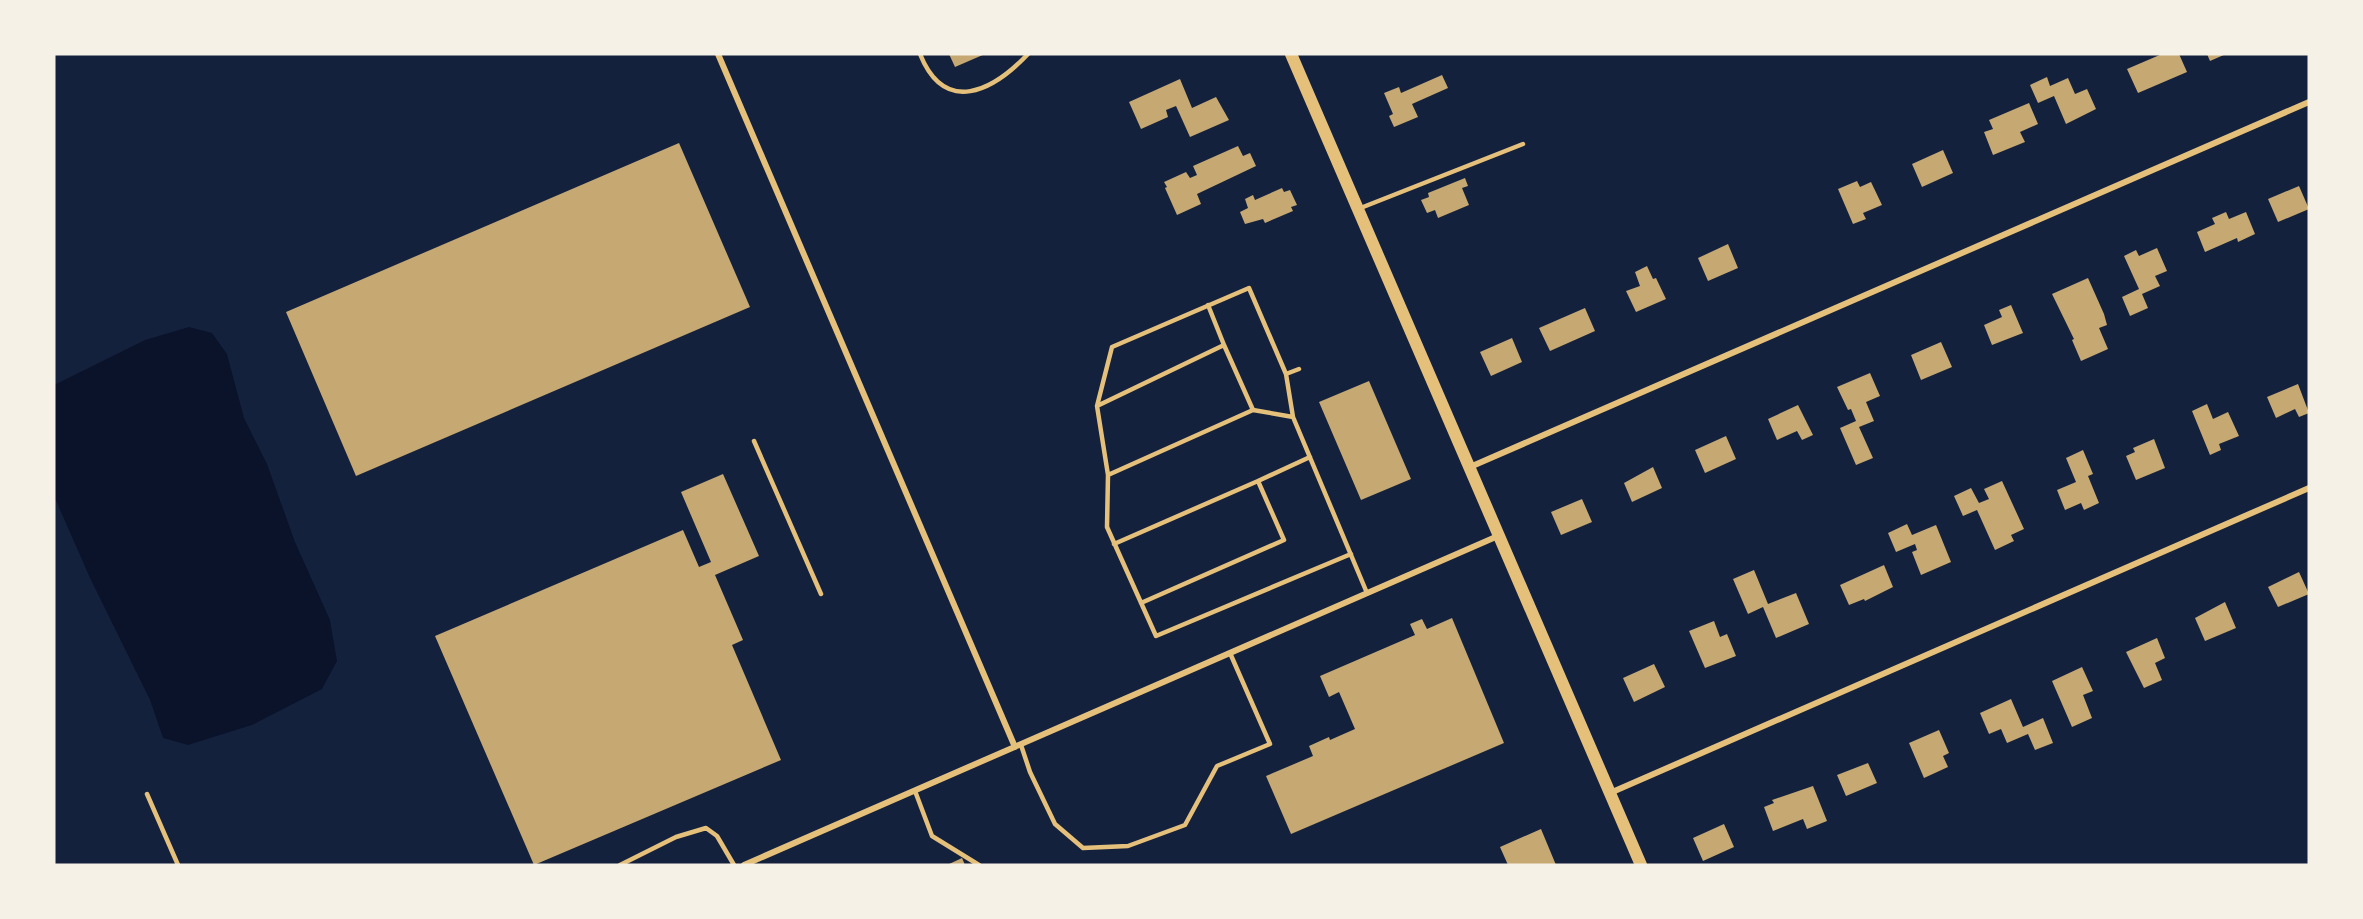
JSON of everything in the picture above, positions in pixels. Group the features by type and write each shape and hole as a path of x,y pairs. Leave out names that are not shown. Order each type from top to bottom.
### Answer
{"main road":[{"path":"1291,54 1641,865"}],"street":[{"path":"718,54 1018,746"},
{"path":"1469,467 2309,102"},
{"path":"1610,793 2309,488"},
{"path":"744,865 1498,536"}],"lane":[{"path":"920,54 934,80 951,91 972,91 1010,73 1028,54"},
{"path":"1358,209 1523,144"},
{"path":"1351,554 1156,636 1107,527 1108,475 1097,406 1112,346 1249,288 1286,374 1293,417 1351,554 1367,593"},
{"path":"1208,305 1253,410"},
{"path":"1097,406 1224,345"},
{"path":"1286,374 1299,369"},
{"path":"1108,475 1253,410 1293,417"},
{"path":"754,441 821,594"},
{"path":"1114,543 1310,458"},
{"path":"1141,603 1284,540 1258,481"},
{"path":"1018,746 1055,824 1083,848 1128,846 1185,825 1217,766 1270,744 1230,653"},
{"path":"915,791 932,836 979,865"},
{"path":"147,794 178,865"},
{"path":"620,865 676,837 706,828 717,836 734,865"}],"water":[{"path":"189,327 212,333 227,354 244,418 267,464 295,542 330,620 337,661 322,689 252,725 188,745 163,738 150,700 90,578 54,496 54,385 145,340"}],"building":[{"path":"949,54 985,54 955,67"},
{"path":"2162,54 2179,54 2187,72 2138,93 2127,69"},
{"path":"2207,54 2226,54 2210,61"},
{"path":"1442,75 1448,88 1412,104 1418,117 1394,127 1389,116 1393,114 1384,93 1399,87 1401,93"},
{"path":"2047,77 2050,86 2068,78 2075,94 2087,89 2096,109 2066,124 2054,96 2038,103 2030,85"},
{"path":"1180,79 1192,108 1216,97 1229,120 1190,137 1176,106 1166,110 1168,117 1141,129 1129,102"},
{"path":"2029,103 2038,124 2020,132 2025,142 1993,155 1984,132 1993,129 1989,120"},
{"path":"679,143 750,307 356,476 286,312"},
{"path":"1238,146 1243,156 1250,153 1256,166 1197,194 1201,204 1177,215 1164,182 1186,172 1190,178 1197,175 1193,166"},
{"path":"1943,150 1953,173 1922,187 1912,164"},
{"path":"1465,178 1468,186 1462,188 1469,205 1438,218 1435,210 1427,213 1421,200 1429,197 1428,193"},
{"path":"1857,181 1860,187 1871,182 1882,205 1863,213 1866,219 1853,224 1838,189"},
{"path":"2299,186 2309,209 2278,222 2268,199"},
{"path":"1282,188 1284,192 1290,190 1297,205 1291,207 1293,211 1265,223 1263,219 1245,224 1240,212 1248,208 1245,199 1253,195 1255,200"},
{"path":"2226,212 2229,219 2246,212 2255,234 2238,242 2237,238 2205,252 2197,232 2215,224 2212,218"},
{"path":"1728,244 1738,268 1708,281 1698,258"},
{"path":"2157,248 2167,271 2155,276 2160,286 2142,294 2148,308 2130,316 2122,297 2139,289 2124,256 2136,250 2139,256"},
{"path":"1647,266 1653,279 1656,278 1666,299 1636,312 1626,291 1640,286 1635,272"},
{"path":"2088,278 2104,314 2107,325 2099,328 2108,349 2081,361 2072,340 2074,339 2052,294"},
{"path":"2011,305 2023,333 1992,345 1984,325 2002,317 1999,310"},
{"path":"1585,308 1595,331 1550,351 1539,328"},
{"path":"1512,338 1522,362 1491,376 1480,352"},
{"path":"1941,342 1952,367 1921,380 1911,355"},
{"path":"1870,373 1880,396 1866,402 1874,421 1859,427 1873,458 1856,465 1840,428 1856,421 1837,387"},
{"path":"1369,381 1411,479 1361,500 1319,402"},
{"path":"2298,384 2309,413 2299,417 2295,409 2276,418 2267,397"},
{"path":"2207,404 2213,419 2228,412 2239,436 2219,444 2221,450 2210,455 2192,411"},
{"path":"1798,405 1813,435 1802,440 1797,431 1777,440 1768,419"},
{"path":"1726,436 1736,459 1705,473 1695,450"},
{"path":"2154,439 2165,468 2136,480 2126,456 2135,452 2133,448"},
{"path":"2083,450 2093,474 2088,476 2099,503 2084,510 2081,503 2065,510 2057,490 2076,482 2066,458"},
{"path":"1653,467 1662,488 1632,502 1624,483"},
{"path":"723,474 759,556 715,575 743,640 732,645 781,760 534,865 435,636 683,530 699,567 711,562 681,492"},
{"path":"2002,481 2024,529 2011,535 2014,541 1995,550 1977,510 1963,516 1954,496 1971,488 1979,503 1989,499 1984,489"},
{"path":"1582,499 1592,522 1561,535 1551,512"},
{"path":"1907,524 1912,535 1936,525 1951,562 1921,575 1912,552 1917,550 1915,544 1896,552 1888,533"},
{"path":"1884,565 1893,587 1865,601 1864,599 1849,605 1840,585"},
{"path":"1754,570 1768,604 1796,593 1809,624 1776,638 1763,607 1748,614 1733,579"},
{"path":"2299,572 2309,594 2278,607 2268,587"},
{"path":"2225,602 2236,628 2205,641 2195,618"},
{"path":"1452,618 1504,743 1291,834 1266,776 1313,756 1309,746 1355,729 1339,692 1329,697 1320,676 1415,635 1410,624 1422,619 1427,629"},
{"path":"1714,621 1720,637 1727,634 1736,656 1705,668 1689,631"},
{"path":"2157,638 2165,658 2155,663 2162,680 2144,688 2126,652"},
{"path":"1654,664 1665,687 1634,702 1623,678"},
{"path":"2082,667 2093,691 2083,695 2092,718 2072,727 2052,681"},
{"path":"2011,699 2023,727 2043,718 2053,743 2035,750 2028,734 2007,743 2001,729 1989,734 1980,713"},
{"path":"1939,730 1949,753 1943,756 1948,767 1924,778 1909,743"},
{"path":"1868,763 1877,783 1846,796 1837,775"},
{"path":"1813,786 1827,821 1807,829 1803,819 1773,831 1764,807 1774,803 1772,800"},
{"path":"1724,824 1734,847 1703,861 1693,838"},
{"path":"1541,829 1556,865 1508,865 1500,847"},
{"path":"962,858 965,865 947,865"}]}
